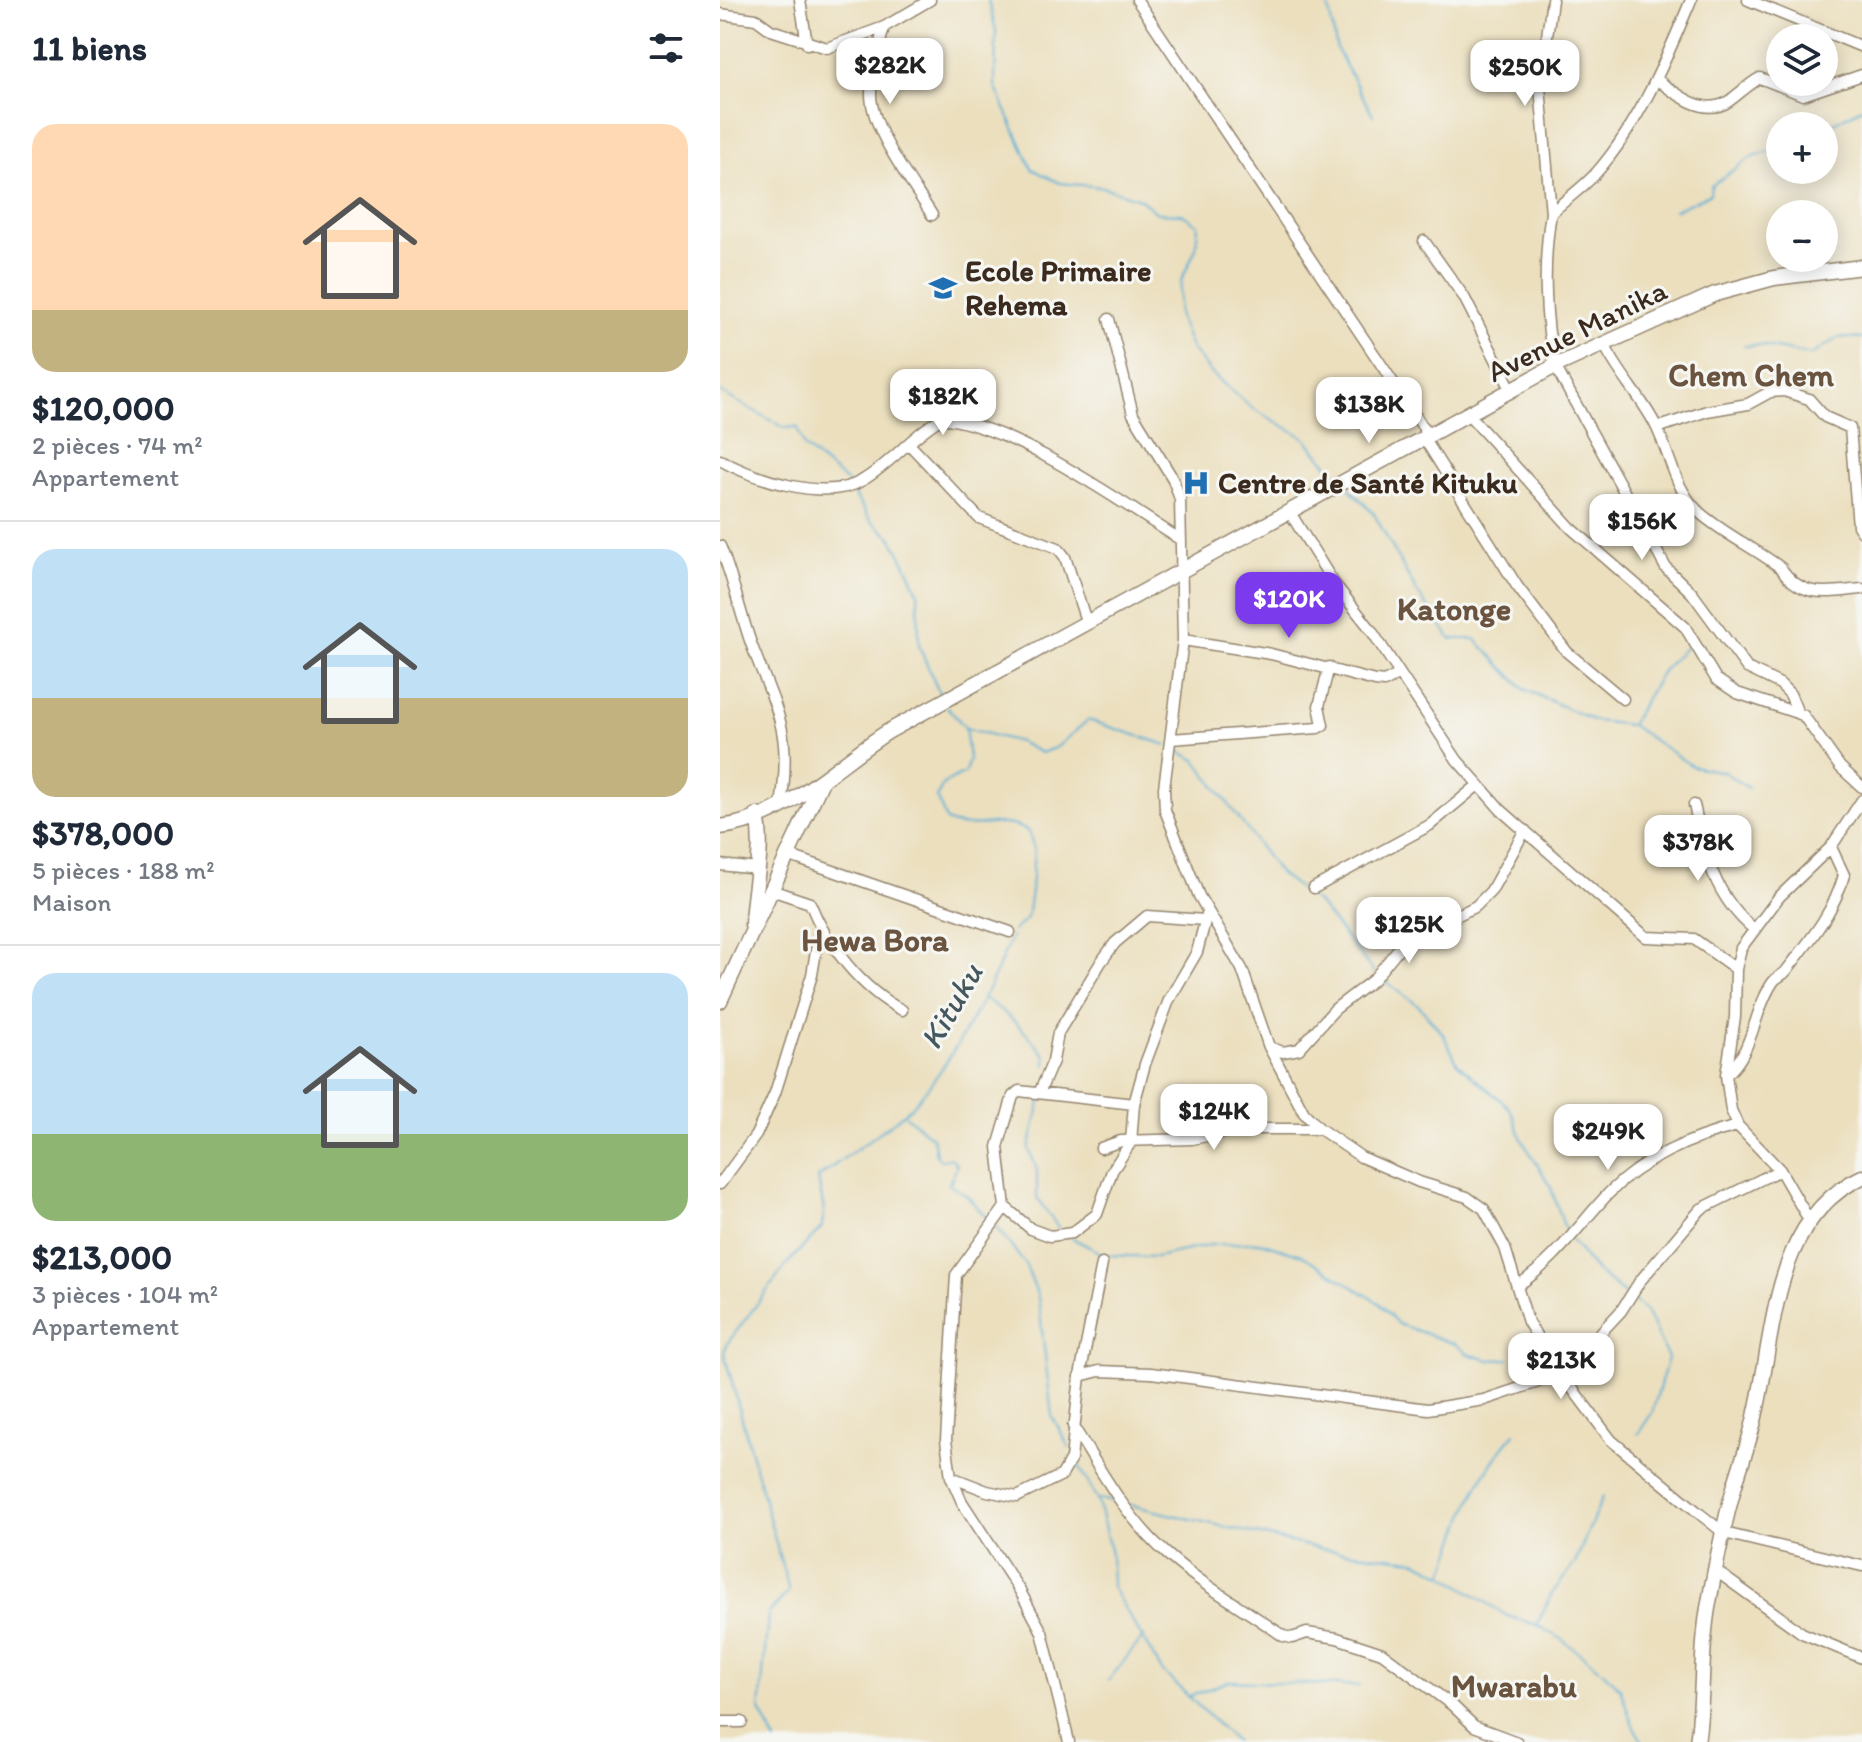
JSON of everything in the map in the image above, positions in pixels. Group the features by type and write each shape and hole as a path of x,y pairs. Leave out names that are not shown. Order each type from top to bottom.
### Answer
{"street":[{"path":"800,0 807,44"},
{"path":"720,14 756,19 771,30 827,48 884,27 930,0"},
{"path":"1137,0 1426,437 1509,573 1567,652 1623,699"},
{"path":"1552,0 1540,87 1548,148 1547,191 1551,213 1546,253 1546,319 1555,366 1666,568 1692,593 1747,668 1780,684 1790,694 1797,711 1812,725 1840,767 1862,787"},
{"path":"1551,213 1599,170 1656,79 1691,0"},
{"path":"1748,0 1862,47"},
{"path":"884,27 871,93 873,111 932,215"},
{"path":"1656,79 1684,99 1720,107 1760,78 1803,95 1862,75"},
{"path":"1424,241 1464,297 1512,391"},
{"name":"Avenue Manika","path":"757,815 781,806 822,781 862,749 1086,621 1555,366 1715,294 1774,278 1862,267"},
{"path":"1109,319 1133,414 1173,479 1180,499 1183,640 1164,788 1165,810 1206,917 1242,969 1269,1047 1295,1099 1320,1129 1374,1163 1477,1202 1490,1216 1528,1322 1611,1440 1724,1533 1862,1566"},
{"path":"1604,344 1619,375 1641,401 1657,428 1686,496 1701,513 1781,568 1788,579 1808,593 1862,589"},
{"path":"1657,428 1707,411 1748,404 1770,392 1800,394 1825,417 1850,428 1858,526 1862,532"},
{"path":"1468,414 1571,528 1685,627 1716,679 1746,697 1797,711"},
{"path":"720,460 744,473 774,482 836,490 865,479 942,418 985,429 1065,469 1181,540"},
{"path":"909,444 979,518 1058,548 1065,557 1086,621"},
{"path":"1289,511 1333,582 1478,785 1625,922 1646,937 1694,939 1736,969"},
{"path":"720,546 752,644 781,713 788,762 781,806"},
{"path":"1183,640 1329,667 1384,682 1400,674"},
{"path":"1171,739 1318,728 1323,725 1319,706 1329,667"},
{"path":"721,995 822,781"},
{"path":"1314,888 1430,825 1478,785"},
{"path":"1809,1220 1780,1170 1738,1126 1731,1110 1726,1075 1735,1017 1736,969 1741,948 1779,897 1831,847 1862,800"},
{"path":"1694,805 1708,864 1724,898 1755,930"},
{"path":"720,818 757,815"},
{"path":"720,827 738,825 757,815"},
{"path":"751,935 762,835 757,815"},
{"path":"1269,1047 1283,1052 1299,1049 1335,1009 1373,980 1403,943 1476,906 1491,891 1525,830"},
{"path":"1726,1075 1745,1052 1772,985 1784,975 1816,933 1840,892 1844,875 1831,847"},
{"path":"787,855 1010,932"},
{"path":"720,865 758,869"},
{"path":"771,890 810,903 820,927 871,988 902,1010"},
{"path":"1040,1091 1053,1061 1058,1033 1115,943 1147,916 1206,917"},
{"path":"1005,1207 1031,1229 1050,1236 1072,1233 1097,1214 1112,1171 1131,1142 1134,1104 1169,1000 1193,962 1206,917"},
{"path":"720,1184 756,1135 775,1093 812,975 820,927"},
{"path":"1069,1742 1034,1614 974,1525 951,1477 946,1407 951,1382 956,1275 1005,1207 998,1147 1007,1110 1019,1091 1134,1104"},
{"path":"1517,1286 1556,1255 1622,1182 1692,1139 1738,1126"},
{"path":"1101,1148 1131,1142 1192,1139 1241,1129 1320,1129"},
{"path":"1080,1376 1099,1371 1139,1371 1428,1409 1484,1400 1562,1374 1621,1311 1640,1281 1701,1209 1780,1170"},
{"path":"1697,1742 1704,1638 1724,1533 1756,1413 1773,1316 1795,1245 1809,1220 1834,1195 1862,1177"},
{"path":"951,1477 987,1491 1017,1497 1042,1488 1062,1475 1071,1459 1080,1376 1102,1264"},
{"path":"1073,1426 1093,1464 1140,1525 1165,1553 1210,1589 1232,1599 1283,1636 1292,1638 1307,1633 1337,1638 1382,1653 1452,1705 1474,1726 1517,1742"},
{"path":"1716,1571 1747,1596 1767,1604 1795,1629 1862,1658"},
{"path":"720,1722 742,1722"}],"waterway":[{"path":"988,0 996,30 995,86 1032,169 1060,183 1102,187 1140,199 1157,213 1182,214 1198,225 1196,248 1181,281 1178,314 1191,348 1212,374 1252,408 1305,438 1338,477"},
{"path":"1327,0 1337,50 1373,115"},
{"path":"1838,121 1862,108"},
{"path":"1675,210 1710,194 1711,186 1753,156 1766,153"},
{"path":"1744,346 1761,345 1811,355 1838,338 1862,338"},
{"name":"Kituku","path":"720,392 785,428 797,427 804,447 847,482"},
{"path":"1348,487 1374,514 1417,592 1451,639 1475,639 1524,689 1595,721 1631,725 1692,766 1724,772 1748,788"},
{"name":"Kituku","path":"852,491 871,521 891,537 918,592 919,646 940,695"},
{"path":"1631,724 1662,671 1685,648"},
{"name":"Kituku","path":"947,707 965,727 969,759 965,773 943,784 937,797 946,821 965,826 1016,826 1028,831 1034,849 1027,918 1013,931"},
{"path":"965,728 1019,742 1041,753 1057,747 1088,720 1167,745"},
{"path":"1173,748 1196,760 1279,873 1318,903 1374,972"},
{"name":"Kituku","path":"776,1742 760,1710 768,1614 789,1591 724,1353 726,1345 788,1263 822,1227 824,1211 818,1178 918,1100 965,1032 1011,937"},
{"path":"1382,979 1419,1006 1443,1034 1458,1064 1510,1108 1522,1140 1550,1185 1567,1235"},
{"path":"982,997 1024,1031 1046,1056 1046,1065"},
{"path":"1041,1099 1029,1149 1037,1170 1037,1198 1060,1230"},
{"path":"906,1116 933,1138 936,1155 941,1160 951,1158 957,1165 949,1184 966,1195 989,1220"},
{"path":"996,1227 1025,1264 1038,1296 1052,1416 1069,1447"},
{"path":"1072,1238 1105,1255 1156,1257 1211,1245 1260,1242 1302,1255 1379,1303 1398,1324 1455,1344 1468,1354 1489,1360 1509,1359"},
{"path":"1571,1240 1596,1271 1626,1295"},
{"path":"1634,1301 1646,1311 1668,1358 1652,1413 1638,1434"},
{"path":"1444,1573 1479,1483 1515,1433"},
{"path":"1076,1460 1097,1499 1111,1553 1112,1587 1162,1671 1236,1742"},
{"path":"1537,1625 1551,1595 1575,1563 1603,1496"},
{"path":"1098,1499 1115,1502"},
{"path":"1130,1505 1321,1549 1414,1560 1443,1574 1507,1616 1537,1625 1560,1638 1599,1668 1620,1688 1633,1726 1643,1742"},
{"path":"1108,1681 1144,1636"},
{"path":"1188,1697 1229,1681 1359,1686"}],"place":[{"name":"Ecole Primaire Rehema","path":"943,288"},
{"name":"Centre de Santé Kituku","path":"1196,483"}],"district":[{"name":"Chem Chem","path":"1751,375"},
{"name":"Katonge","path":"1454,609"},
{"name":"Hewa Bora","path":"875,940"},
{"name":"Mwarabu","path":"1514,1686"}]}
